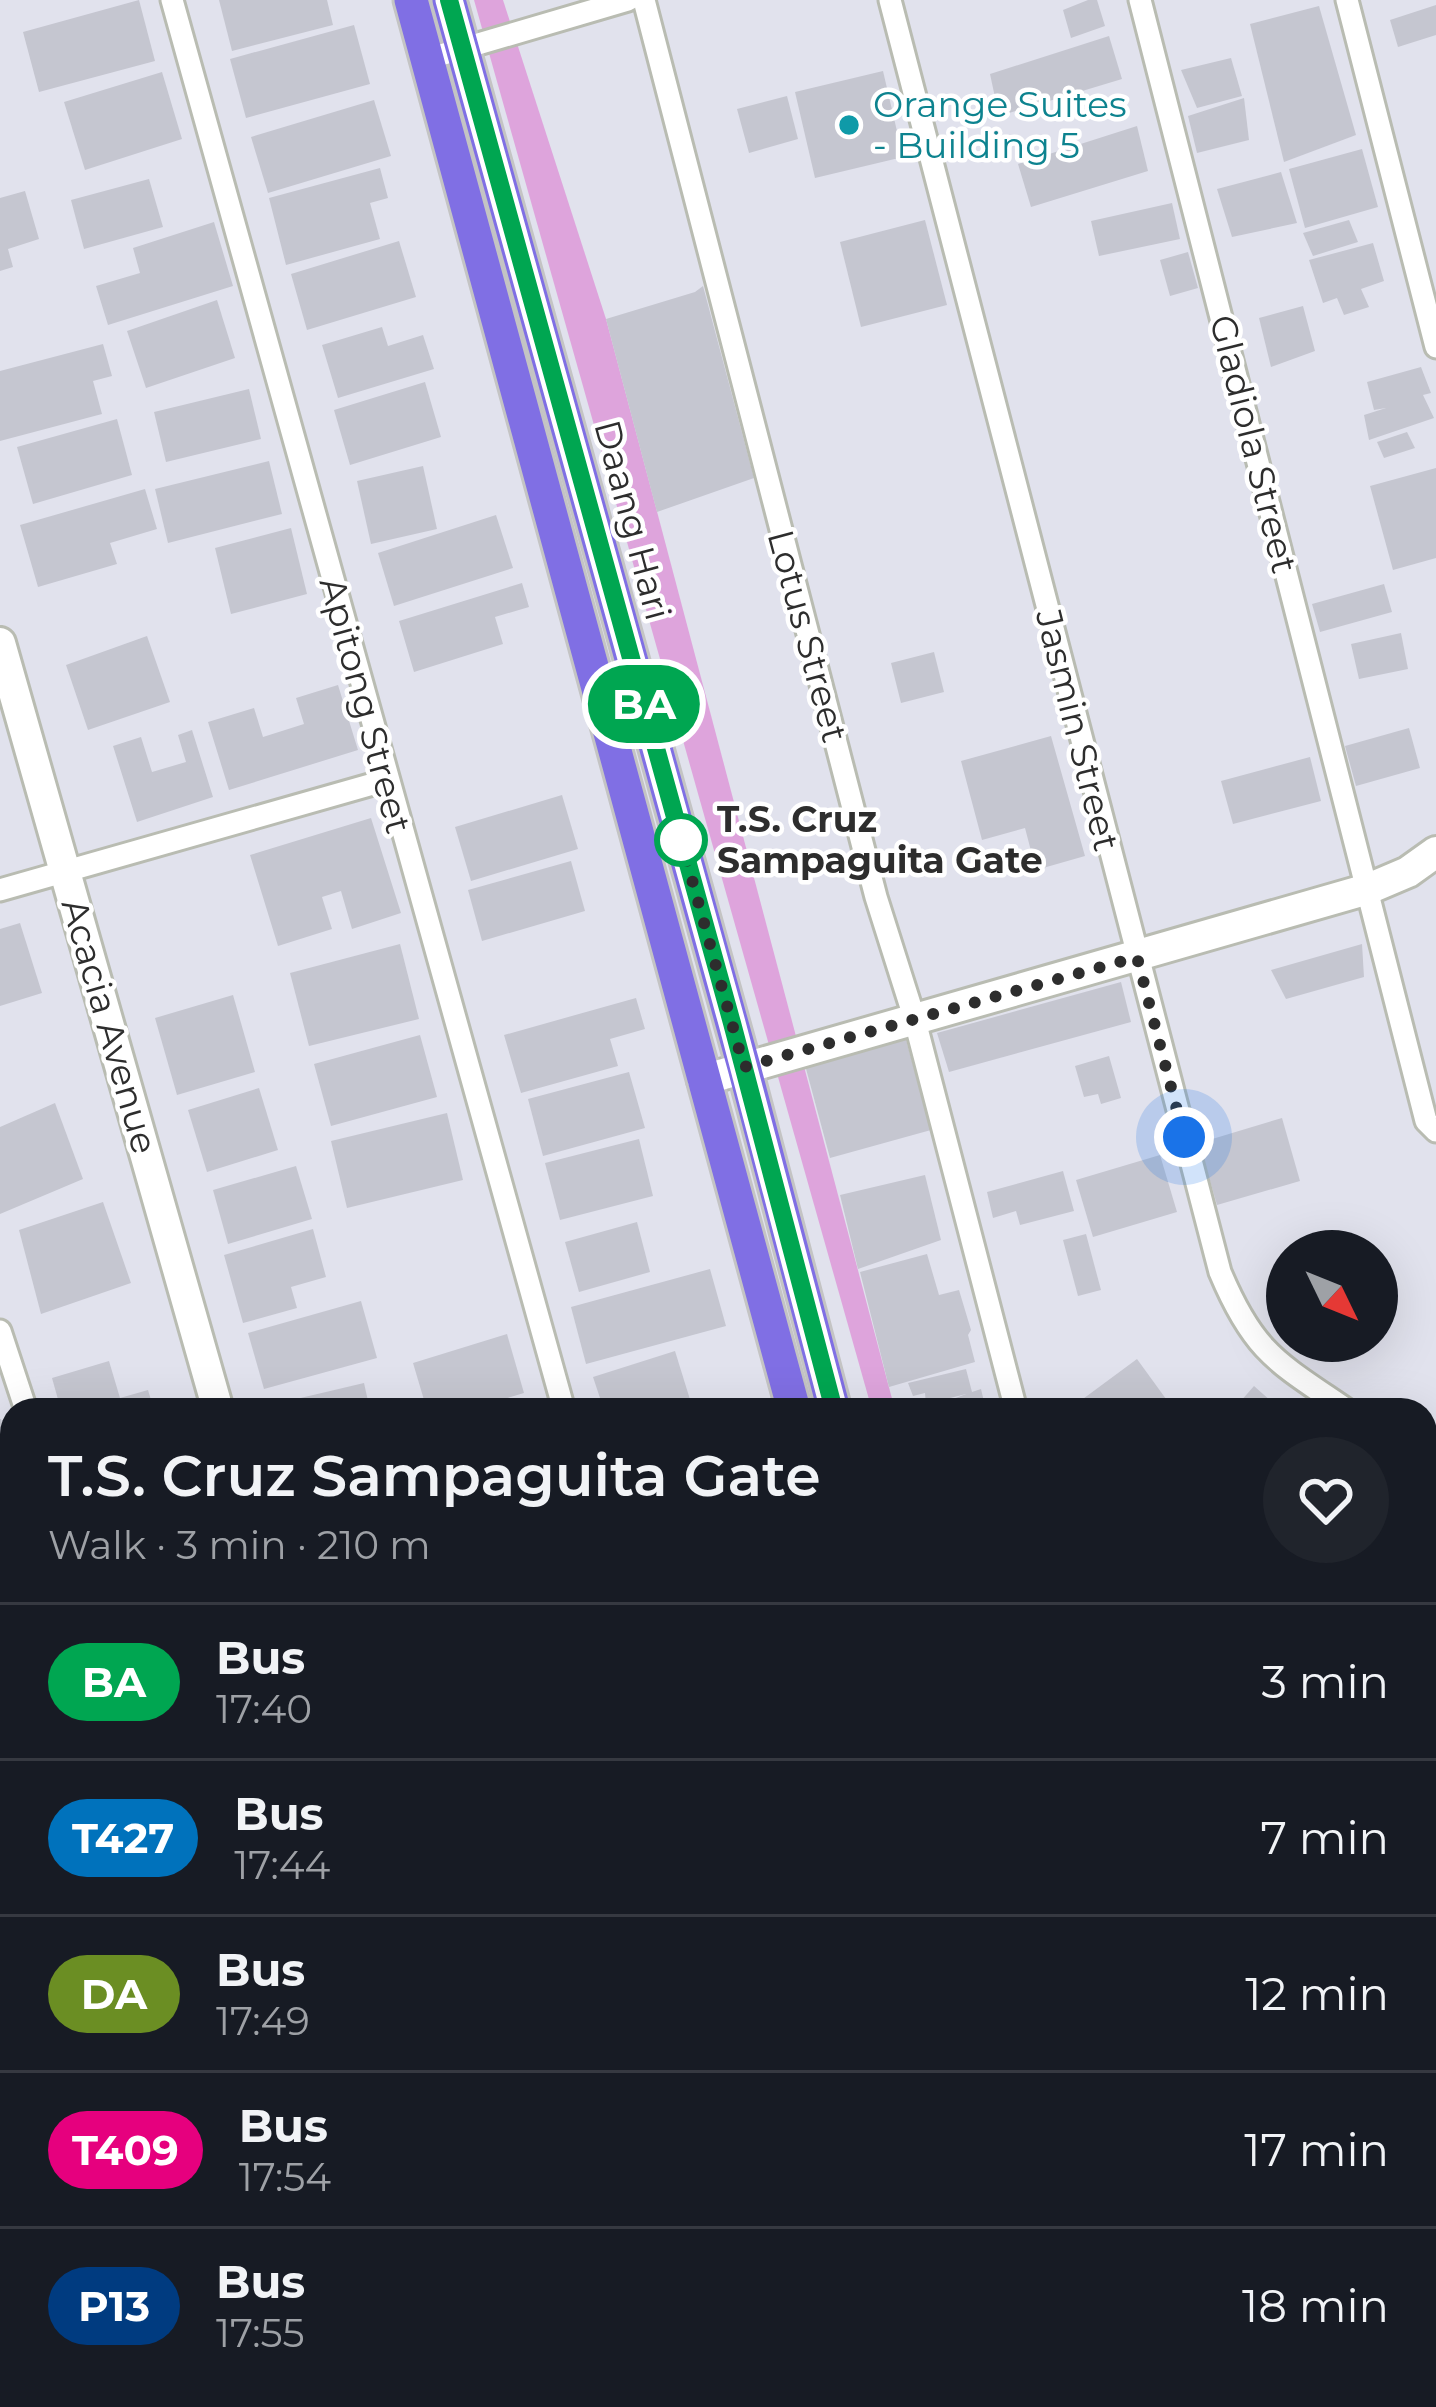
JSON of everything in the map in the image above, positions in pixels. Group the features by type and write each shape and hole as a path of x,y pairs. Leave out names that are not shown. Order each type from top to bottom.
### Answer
{"main road":[{"path":"411,0 791,1398"},
{"name":"Daang Hari","path":"448,0 744,1067 831,1398"}],"street":[{"name":"Apitong Street","path":"172,0 561,1398"},
{"path":"427,59 628,0"},
{"name":"Lotus Street","path":"644,0 876,897 914,1017 1013,1398"},
{"name":"Jasmin Street","path":"890,0 1220,1272 1249,1334 1268,1356 1329,1398"},
{"name":"Gladiola Street","path":"1140,0 1426,1121 1436,1131"},
{"path":"1347,0 1436,347"},
{"name":"Acacia Avenue","path":"0,643 215,1398"},
{"path":"0,890 387,779"},
{"path":"704,1080 1368,889 1408,872 1436,852"},
{"path":"0,1331 22,1398"}],"shaded area":[{"path":"474,0 503,0 606,319 892,1398 869,1398"}],"building":[{"path":"139,0 155,61 39,92 23,32"},
{"path":"219,0 327,0 333,25 232,51"},
{"path":"1097,0 1105,26 1071,38 1063,10"},
{"path":"1436,5 1436,35 1398,47 1390,20"},
{"path":"1319,6 1356,135 1284,162 1250,24"},
{"path":"354,25 370,84 246,118 230,59"},
{"path":"1109,36 1122,79 999,116 990,74"},
{"path":"1231,58 1242,96 1197,108 1181,70"},
{"name":"Orange Suites - Building 5","path":"883,71 903,157 815,178 795,92"},
{"path":"162,72 182,139 85,170 64,102"},
{"path":"787,96 798,139 749,153 737,109"},
{"path":"1244,98 1249,140 1197,153 1188,116"},
{"path":"374,100 391,156 268,193 251,137"},
{"path":"1137,126 1148,171 1031,207 1018,164"},
{"path":"1362,149 1378,207 1305,228 1289,169"},
{"path":"380,168 388,198 370,203 380,239 286,265 269,198"},
{"path":"1281,172 1297,223 1232,237 1217,189"},
{"path":"149,179 163,227 84,249 71,200"},
{"path":"25,191 39,239 8,249 13,267 0,271 0,198"},
{"path":"1172,203 1180,239 1099,256 1091,221"},
{"path":"925,220 947,305 861,327 840,242"},
{"path":"1349,220 1358,242 1313,256 1303,233"},
{"path":"214,222 233,286 108,325 96,286 140,273 133,248"},
{"path":"399,241 416,297 307,330 291,274"},
{"path":"1373,243 1384,281 1361,289 1369,307 1344,315 1337,298 1323,303 1309,260"},
{"path":"1188,252 1198,288 1170,296 1160,260"},
{"path":"703,286 754,478 657,512 606,319"},
{"path":"217,300 235,358 146,388 127,331"},
{"path":"1303,306 1315,351 1271,367 1259,318"},
{"path":"382,327 388,346 423,335 434,369 338,398 322,345"},
{"path":"103,344 112,376 93,381 102,414 0,441 0,371"},
{"path":"1421,367 1431,393 1423,395 1434,418 1369,440 1364,415 1386,408 1374,410 1367,382"},
{"path":"425,382 441,437 350,465 334,410"},
{"path":"249,389 261,439 166,462 154,412"},
{"path":"117,419 132,475 33,504 17,447"},
{"path":"1407,432 1415,448 1384,458 1377,442"},
{"path":"269,461 282,514 168,543 155,489"},
{"path":"423,466 437,529 371,544 357,481"},
{"path":"1436,468 1436,558 1393,570 1370,486"},
{"path":"145,489 157,529 110,543 117,564 38,587 20,525"},
{"path":"496,515 513,568 394,606 378,553"},
{"path":"291,528 307,594 231,614 215,548"},
{"path":"522,583 529,607 495,617 503,644 414,672 399,621"},
{"path":"1384,584 1392,612 1320,632 1312,604"},
{"path":"1401,633 1408,669 1359,679 1351,644"},
{"path":"147,636 170,702 88,730 66,665"},
{"path":"934,652 944,692 901,703 891,663"},
{"path":"338,685 358,750 229,790 208,722 254,708 263,737 304,724 296,698"},
{"path":"1409,728 1420,768 1356,786 1345,746"},
{"path":"192,730 213,797 137,822 113,746 141,737 152,772 186,762 178,735"},
{"path":"1051,736 1085,856 1036,870 1025,828 982,840 961,761"},
{"path":"1310,757 1321,801 1233,824 1221,781"},
{"path":"562,795 578,849 471,881 455,827"},
{"path":"371,818 401,913 352,929 341,891 322,897 332,929 278,946 250,855"},
{"path":"571,861 585,911 482,941 468,890"},
{"path":"20,923 42,993 0,1006 0,929"},
{"path":"400,944 419,1019 309,1046 290,973"},
{"path":"1362,944 1364,977 1286,999 1271,970"},
{"path":"1121,982 1131,1022 949,1072 937,1033"},
{"path":"233,995 255,1072 177,1095 155,1018"},
{"path":"636,998 645,1029 610,1039 618,1066 521,1093 504,1035"},
{"path":"420,1035 437,1097 331,1126 314,1064"},
{"path":"905,1036 931,1130 830,1158 805,1065"},
{"path":"1109,1056 1121,1098 1101,1104 1098,1094 1084,1097 1075,1066"},
{"path":"629,1072 645,1128 543,1156 528,1099"},
{"path":"259,1088 278,1150 207,1172 188,1110"},
{"path":"55,1103 83,1179 0,1214 0,1127"},
{"path":"447,1113 463,1180 347,1208 331,1141"},
{"path":"1282,1118 1300,1181 1217,1205 1199,1143"},
{"path":"639,1139 653,1196 560,1220 545,1163"},
{"path":"1160,1155 1177,1212 1093,1237 1076,1180"},
{"path":"296,1166 312,1219 228,1244 213,1190"},
{"path":"1063,1171 1074,1211 1020,1225 1016,1211 993,1218 987,1192"},
{"path":"925,1175 941,1240 858,1269 840,1195"},
{"path":"103,1202 131,1283 41,1314 19,1230"},
{"path":"637,1222 650,1272 579,1292 565,1242"},
{"path":"313,1229 326,1277 291,1287 297,1308 243,1323 224,1255"},
{"path":"1086,1234 1101,1290 1078,1296 1063,1240"},
{"path":"927,1254 939,1295 959,1290 975,1362 889,1387 860,1272"},
{"path":"710,1269 726,1326 586,1364 571,1307"},
{"path":"361,1301 377,1358 264,1389 248,1333"},
{"path":"507,1334 524,1393 508,1398 423,1398 413,1363"},
{"path":"675,1351 690,1398 600,1398 593,1377"},
{"path":"1137,1359 1165,1398 1084,1398"},
{"path":"109,1361 120,1398 58,1398 52,1378"},
{"path":"966,1369 972,1392 981,1389 983,1398 913,1396 908,1383"},
{"path":"364,1383 367,1398 300,1398"},
{"path":"1254,1386 1268,1398 1244,1398"},
{"path":"148,1390 150,1398 120,1398"}],"bus line":[{"name":"BA","path":"449,0 831,1398"}],"place":[{"name":"Orange Suites - Building 5","path":"849,125"},
{"name":"T.S. Cruz Sampaguita Gate","path":"681,840"}],"route":[{"path":"681,840 744,1067 1137,957 1184,1137"}]}
